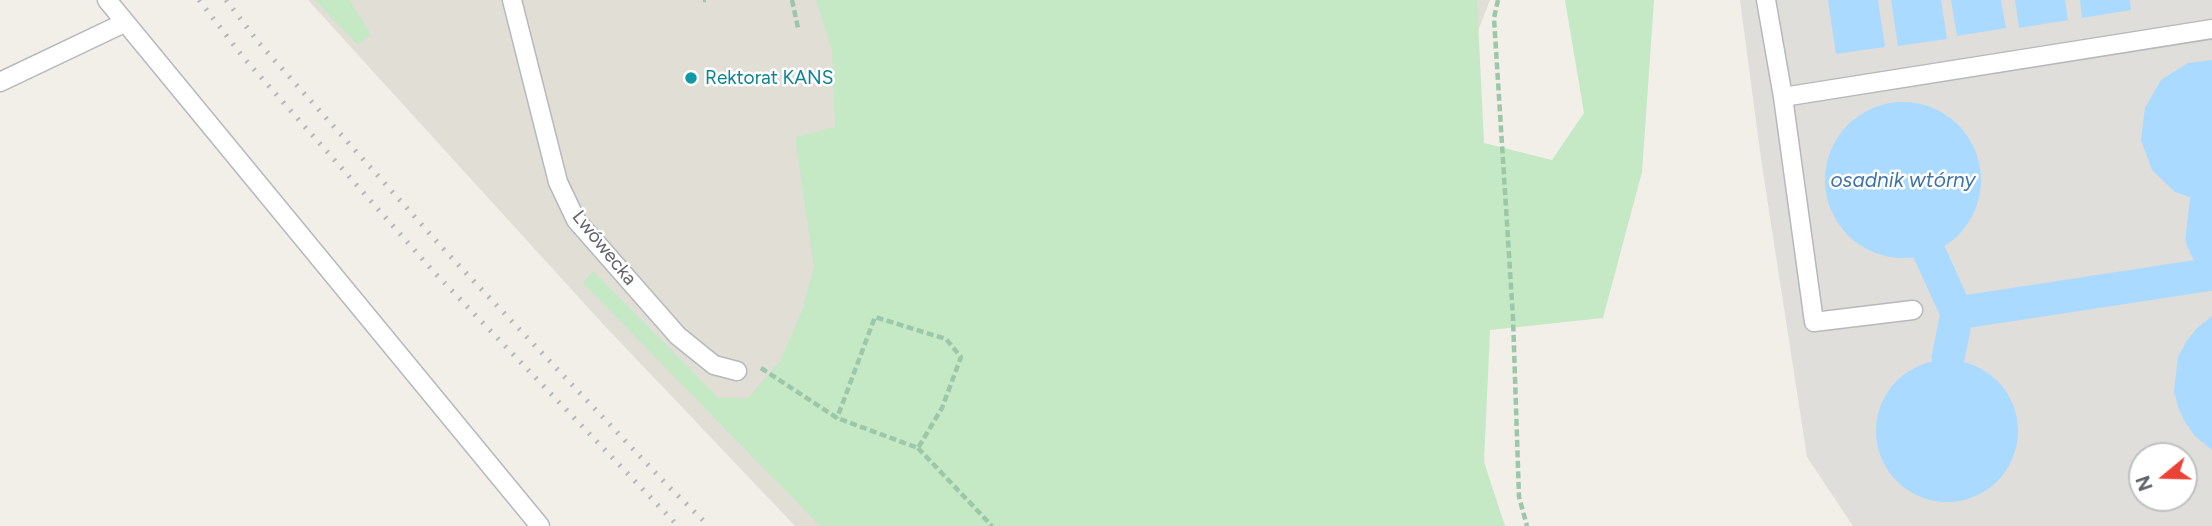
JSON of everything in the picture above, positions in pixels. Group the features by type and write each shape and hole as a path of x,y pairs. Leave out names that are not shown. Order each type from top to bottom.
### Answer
{"lane":[{"path":"107,0 540,526"},
{"name":"Lwówecka","path":"512,0 558,182 576,219 678,336 714,365 744,366"},
{"path":"1766,0 1783,97 1814,322 1913,310"},
{"path":"0,82 124,23"},
{"path":"1783,97 2212,29"}],"path":[{"path":"792,0 798,28"},
{"path":"1498,0 1494,18 1513,318 1519,497 1527,526"},
{"path":"837,418 875,317 946,339 961,357 942,408 918,448"},
{"path":"744,366 837,418 918,448 992,526"}],"shaded area":[{"path":"308,0 1490,0 1343,377 1294,526 795,526 602,323"},
{"path":"1740,0 2212,0 2212,526 1853,526 1807,457 1761,159"}],"green space":[{"path":"315,0 350,0 371,35 358,45"},
{"path":"816,0 1477,0 1484,143 1552,160 1584,113 1565,0 1654,0 1642,172 1603,318 1490,330 1484,462 1505,526 820,526 583,283 593,271 719,398 748,398 780,361 802,311 814,267 795,137 835,127 832,51"}],"water":[{"path":"1828,0 1878,0 1885,47 1836,54"},
{"path":"1891,0 1941,0 1947,39 1898,46"},
{"path":"1951,0 2001,0 2006,28 1957,36"},
{"path":"2015,0 2065,0 2068,20 2019,28"},
{"path":"2080,0 2130,0 2131,10 2082,18"},
{"path":"2212,60 2212,202 2206,203 2175,192 2152,170 2141,140 2145,108 2161,80 2188,63"},
{"name":"osadnik wtórny","path":"1903,102 1933,108 1958,125 1975,150 1981,180 1975,210 1958,235 1933,252 1903,258 1873,252 1848,235 1831,210 1825,180 1831,150 1848,125 1873,108"},
{"path":"2212,316 2212,450 2195,436 2185,422 2174,391 2178,357 2196,329"},
{"path":"1947,360 1974,366 1997,381 2012,404 2018,431 2012,458 1997,481 1974,496 1947,502 1920,496 1897,481 1882,458 1876,431 1882,404 1897,381 1920,366"}],"waterway":[{"path":"2206,203 2202,239 2212,261"},
{"path":"1930,254 1957,313 1948,358"},
{"path":"1957,313 2212,274"}],"railway":[{"path":"199,0 243,57 433,271 678,526"},
{"path":"226,0 259,43 448,254 709,526"}],"place":[{"name":"Rektorat KANS","path":"691,78"}]}
